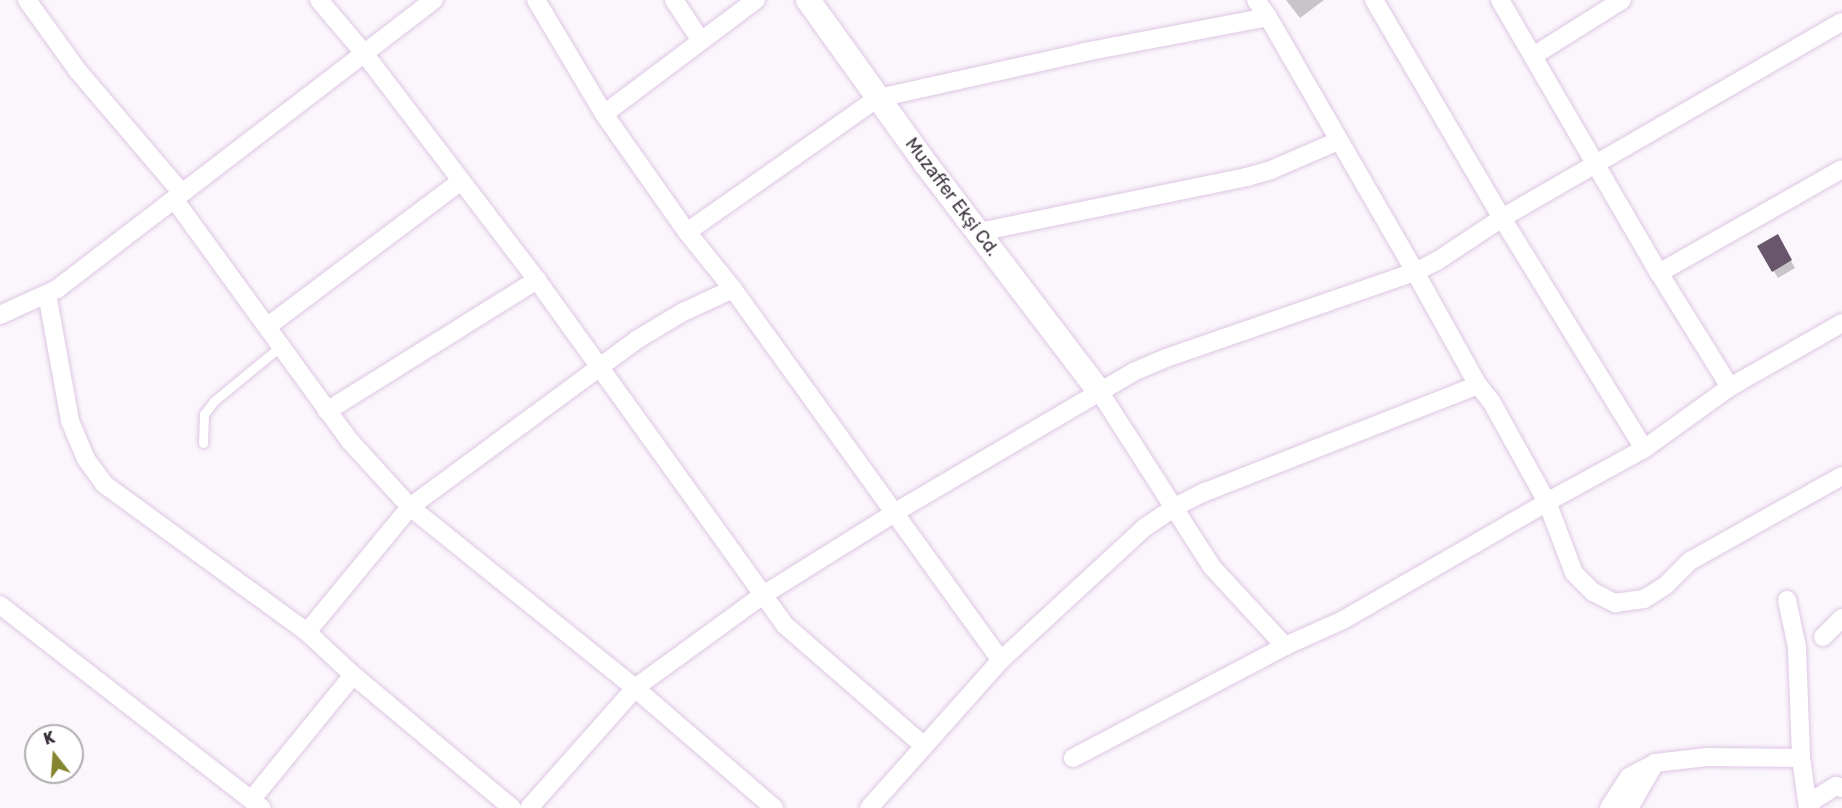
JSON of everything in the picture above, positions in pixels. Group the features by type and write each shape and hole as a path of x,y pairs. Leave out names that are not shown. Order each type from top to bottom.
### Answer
{"street":[{"path":"27,0 78,71 178,196 280,346 376,473 410,507 635,688 774,808"},
{"path":"319,0 364,53 537,280 786,626 923,745"},
{"path":"0,315 57,289 434,0"},
{"path":"536,0 604,114 687,232 732,289 1001,660"},
{"path":"674,0 701,41"},
{"path":"604,114 756,0"},
{"name":"Muzaffer Ekşi Cd.","path":"808,0 878,98 1099,391"},
{"path":"1256,0 1268,17 1478,385 1491,401 1546,502 1574,573 1593,592 1615,603 1644,599 1666,585 1690,561 1842,476"},
{"path":"1374,0 1502,218 1644,449"},
{"path":"1500,0 1659,273 1730,387"},
{"path":"1533,56 1622,0"},
{"path":"687,232 878,98 1085,52 1268,17"},
{"path":"529,808 635,688 763,595 894,513 1099,391 1166,358 1415,272 1437,261 1502,218 1842,22"},
{"path":"979,232 1247,177 1271,170 1338,141"},
{"path":"1659,273 1842,169"},
{"path":"268,326 461,180"},
{"path":"327,411 537,280"},
{"path":"308,632 410,507 659,326 732,289"},
{"path":"47,294 70,421 86,459 105,484 308,632 352,675 512,808"},
{"path":"1073,758 1285,646 1343,620 1546,502 1644,449 1730,387 1842,323"},
{"path":"869,808 1001,660 1144,528 1175,507 1205,492 1478,385"},
{"path":"1099,391 1212,567 1285,646"},
{"path":"1787,600 1797,646 1802,758 1808,808"},
{"path":"0,605 257,803 352,675"},
{"path":"1823,637 1842,618"},
{"path":"1610,808 1629,777 1655,763 1707,757 1802,758"},
{"path":"1629,808 1655,763"},
{"path":"1808,808 1815,799 1836,786 1842,788"}],"lane":[{"path":"203,443 204,414 213,401 280,346"}],"building":[{"path":"1778,234 1792,260 1772,272 1757,246"}]}
